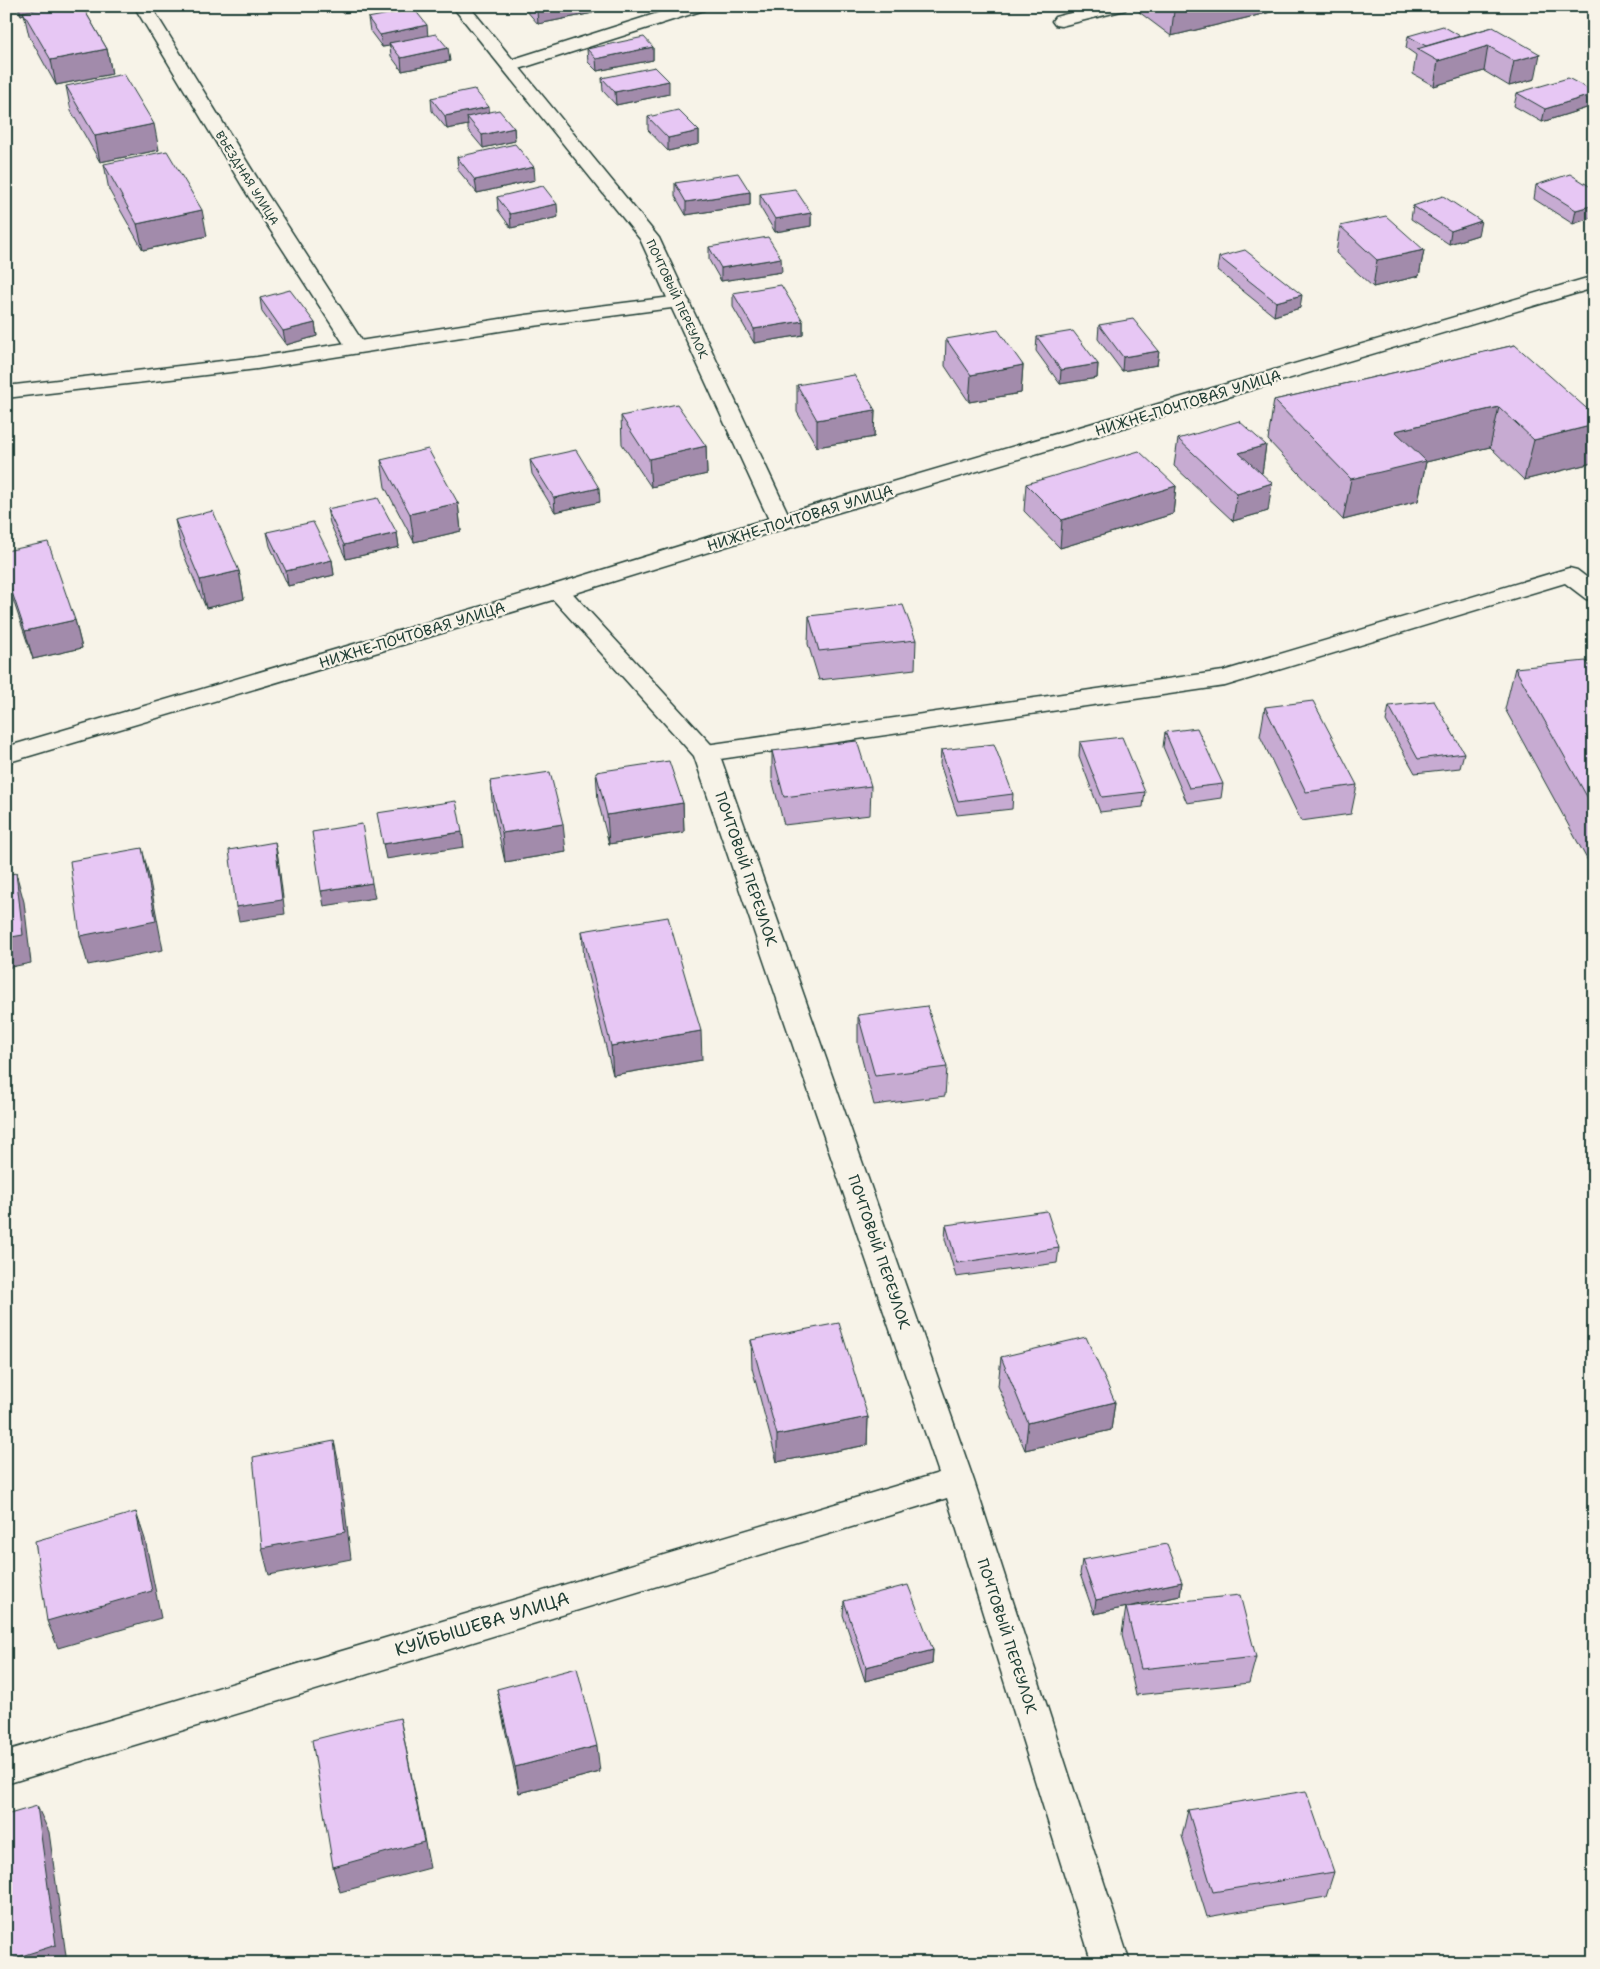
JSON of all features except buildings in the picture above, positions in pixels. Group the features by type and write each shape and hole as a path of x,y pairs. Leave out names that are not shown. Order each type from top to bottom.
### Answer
{"street":[{"name":"ВЪЕЗДНАЯ УЛИЦА","path":"142,6 257,194 356,347"},
{"name":"ПОЧТОВЫЙ ПЕРЕУЛОК","path":"460,6 649,238 781,522"},
{"path":"510,66 698,6"},
{"path":"1061,21 1119,6"},
{"name":"НИЖНЕ-ПОЧТОВАЯ УЛИЦА","path":"6,755 558,591 781,522 1594,282"},
{"path":"6,392 257,363 526,321 680,302"},
{"path":"706,753 1225,678 1569,575 1594,594"},
{"name":"ПОЧТОВЫЙ ПЕРЕУЛОК","path":"558,591 706,753 958,1481 1111,1963"},
{"name":"КУЙБЫШЕВА УЛИЦА","path":"6,1768 958,1481"}]}
